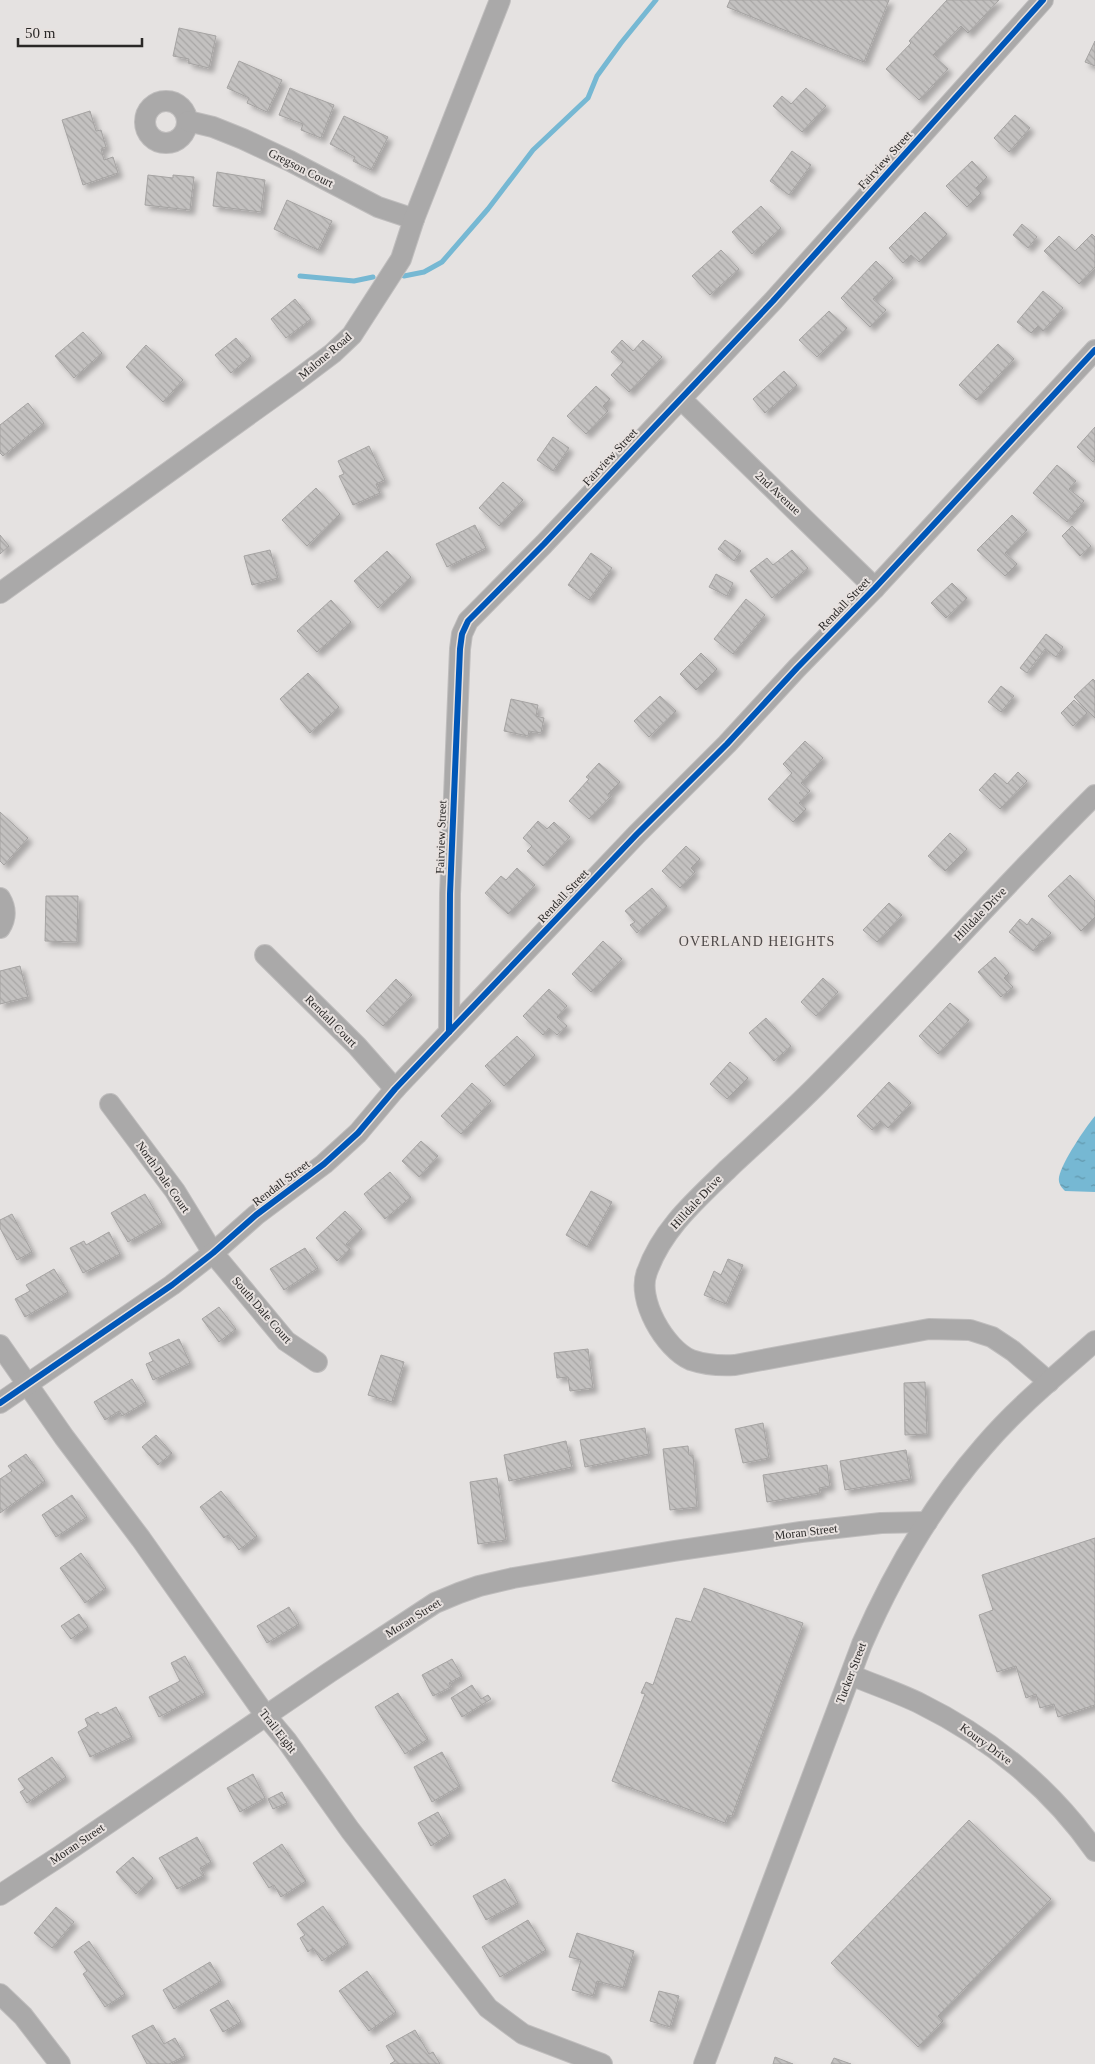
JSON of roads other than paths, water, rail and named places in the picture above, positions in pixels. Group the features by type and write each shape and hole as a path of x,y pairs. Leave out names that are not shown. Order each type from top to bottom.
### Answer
{"street":[{"name":"Malone Road","path":"0,592 134,498 333,353 352,335 401,259 414,219 500,0"},
{"name":"Fairview Street","path":"449,1032 450,894 462,634 468,621 544,544 780,294 1043,0"},
{"name":"Gregson Court","path":"188,121 213,127 243,139 378,207 414,219"},
{"name":"Rendall Street","path":"0,1403 172,1285 256,1216 324,1164 358,1133 395,1089 637,834 727,744 797,668 875,588 1095,350"},
{"name":"2nd Avenue","path":"681,399 875,588"},
{"name":"Hilldale Drive","path":"1049,1382 1006,1346 992,1337 970,1330 929,1329 735,1365 715,1366 690,1359 673,1347 655,1322 646,1296 646,1274 657,1249 676,1220 814,1088 1095,795"},
{"path":"0,898 6,914 0,928"},
{"name":"Rendall Court","path":"265,955 357,1046 395,1089"},
{"name":"North Dale Court","path":"110,1104 175,1191 213,1253"},
{"name":"South Dale Court","path":"213,1253 286,1341 317,1362"},
{"name":"Tucker Street","path":"704,2064 851,1675 880,1604 927,1522 946,1494 984,1446 1020,1408 1095,1341"},
{"name":"Trail Eight","path":"0,1345 64,1437 141,1539 266,1716 287,1741 350,1830 488,2008 523,2034 602,2064"},
{"name":"Moran Street","path":"0,1894 60,1856 435,1603 479,1586 521,1576 801,1532 882,1523 927,1522"},
{"name":"Koury Drive","path":"851,1675 920,1703 960,1725 1005,1756 1054,1800 1074,1821 1095,1851"},
{"path":"0,1994 23,2016 60,2064"}],"water":[{"path":"1095,1116 1095,1192 1065,1191 1059,1181 1064,1163 1074,1145"}],"waterway":[{"path":"404,276 424,272 442,262 488,209 533,150 588,98 597,76 656,0"},
{"path":"300,276 354,281 373,277"}],"district":[{"name":"OVERLAND HEIGHTS","path":"757,941"}]}
